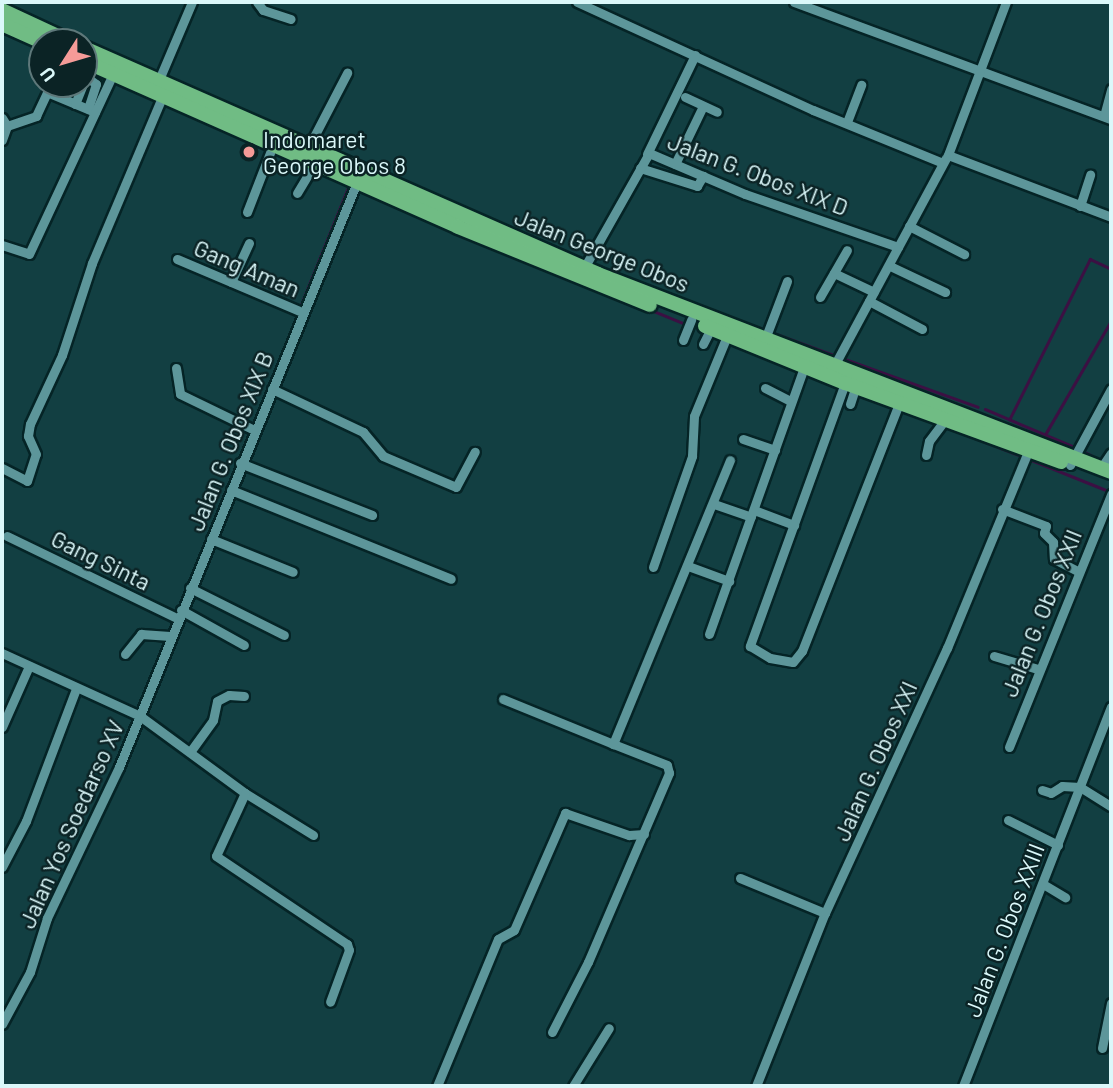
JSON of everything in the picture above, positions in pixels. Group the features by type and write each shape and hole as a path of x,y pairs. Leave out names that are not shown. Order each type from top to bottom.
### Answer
{"main road":[{"path":"2,10 41,28"},
{"path":"2,25 28,36"},
{"name":"Jalan George Obos","path":"98,54 584,268 834,366 1074,454 1106,463"},
{"name":"Jalan George Obos","path":"98,69 161,100 273,145 579,279 1028,451 1074,454 1111,482"}],"street":[{"path":"158,82 192,2"},
{"path":"257,2 261,9 291,19"},
{"path":"577,2 847,122 1111,217"},
{"path":"798,2 980,74 1108,118 1111,89"},
{"path":"834,366 946,159 1006,2"},
{"path":"647,154 695,55"},
{"path":"308,148 347,73"},
{"path":"2,245 29,254 92,111 111,77"},
{"path":"847,122 861,85"},
{"path":"685,97 717,112"},
{"path":"2,139 4,122 36,116 44,98"},
{"path":"65,98 92,111"},
{"path":"75,104 77,98"},
{"path":"92,111 94,98"},
{"path":"2,468 27,481 36,454 28,436 30,424 62,355 92,263 161,100"},
{"path":"675,164 703,106"},
{"path":"247,212 273,145"},
{"name":"Jalan G. Obos XIX D","path":"584,268 647,154 898,247"},
{"path":"298,193 315,163"},
{"path":"640,168 698,186 703,176"},
{"path":"1080,206 1090,176"},
{"name":"Jalan G. Obos XIX B","path":"140,716 240,463 357,182"},
{"path":"909,226 964,254"},
{"path":"232,282 248,243"},
{"path":"820,297 847,250"},
{"name":"Gang Aman","path":"177,259 302,312"},
{"path":"890,266 945,292"},
{"path":"834,273 922,329"},
{"path":"765,339 787,281"},
{"path":"683,340 691,320"},
{"path":"703,344 711,328"},
{"path":"653,567 690,464 694,416 727,336"},
{"path":"709,634 804,367"},
{"path":"176,368 180,394 254,430"},
{"path":"850,384 850,404"},
{"path":"850,384 793,524 750,646 787,663 802,651 899,403"},
{"path":"765,388 791,401"},
{"path":"1074,454 1108,402 1111,389"},
{"path":"272,390 363,432 383,456 456,487 475,452"},
{"path":"926,455 929,441 945,420"},
{"path":"743,439 775,450"},
{"name":"Jalan G. Obos XXI","path":"756,1086 825,913 947,648 1028,451"},
{"path":"613,744 730,460"},
{"path":"240,463 372,515"},
{"path":"231,490 451,579"},
{"name":"Jalan G. Obos XXII","path":"1009,747 1111,495"},
{"path":"714,504 793,524"},
{"path":"1002,509 1046,526 1044,536 1052,542 1055,560 1079,572"},
{"name":"Gang Sinta","path":"7,536 244,645"},
{"path":"211,538 293,572"},
{"path":"688,566 729,580"},
{"path":"190,588 284,635"},
{"path":"125,654 141,634 170,636"},
{"path":"2,653 75,691 140,716 245,793 313,835"},
{"path":"994,656 1038,670"},
{"path":"2,727 29,666"},
{"path":"2,867 26,821 75,691"},
{"path":"190,752 213,720 217,701 229,695 244,696"},
{"path":"503,699 670,769 552,1032"},
{"name":"Jalan G. Obos XXIII","path":"963,1086 1111,707"},
{"name":"Jalan Yos Soedarso XV","path":"2,1024 30,972 47,918 85,846 140,716"},
{"path":"1042,790 1051,793 1066,785 1080,787 1111,806"},
{"path":"245,793 216,856 347,943 349,950 330,1002"},
{"path":"437,1086 498,939 514,930 565,813 630,835 643,834"},
{"path":"1008,820 1058,845"},
{"path":"740,877 825,913"},
{"path":"1042,884 1065,897"},
{"path":"1102,1048 1111,1003"},
{"path":"573,1086 609,1028"}],"waterway":[{"path":"300,307 349,185"},
{"path":"1009,420 1090,259 1111,269"},
{"path":"708,309 765,330"},
{"path":"651,310 683,323"},
{"path":"288,339 298,313"},
{"path":"1046,433 1111,321"},
{"path":"771,332 834,355"},
{"path":"845,359 978,407"},
{"path":"252,426 261,407"},
{"path":"985,409 1075,447"},
{"path":"970,436 1019,455"},
{"path":"1081,450 1103,461"},
{"path":"1031,460 1106,490"}],"place":[{"name":"Indomaret George Obos 8","path":"249,152"}]}
